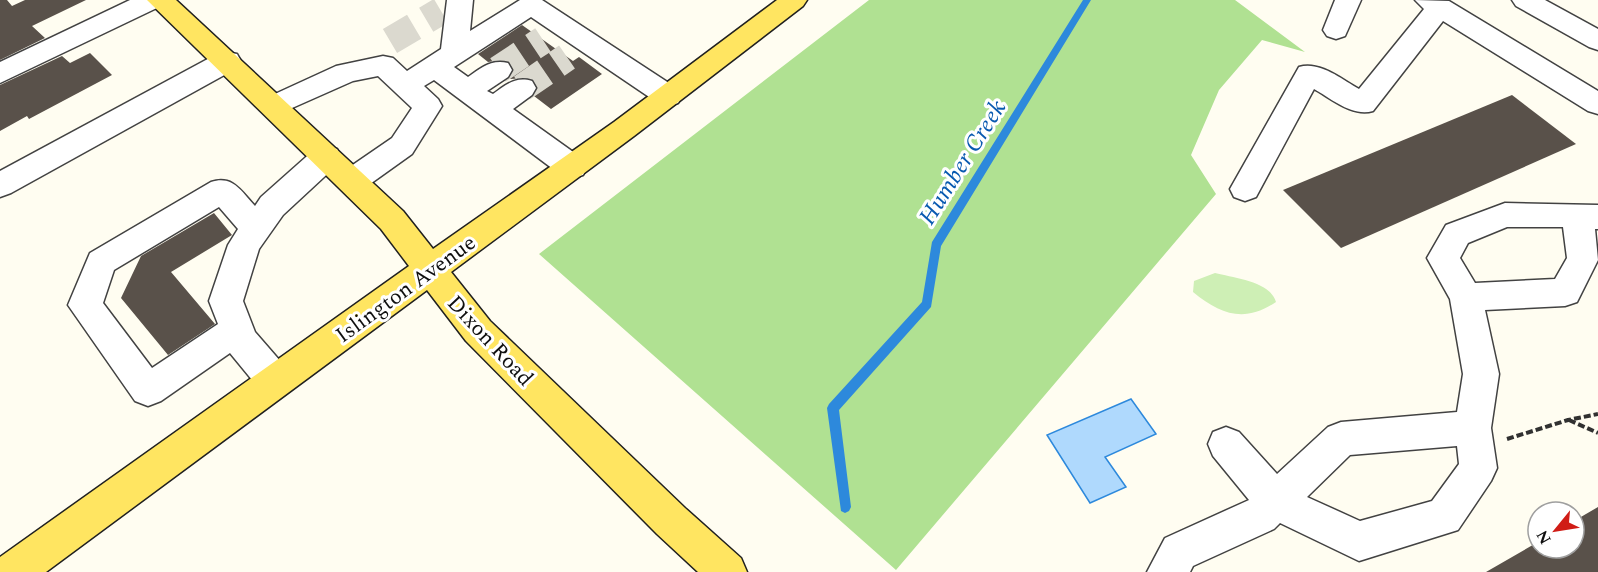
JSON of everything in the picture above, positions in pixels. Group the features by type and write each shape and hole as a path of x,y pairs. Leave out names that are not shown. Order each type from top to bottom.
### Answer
{"main road":[{"name":"Dixon Road","path":"160,0 227,61 392,220 478,331 671,521 727,572"},
{"name":"Islington Avenue","path":"13,572 572,167 794,0"}],"street":[{"path":"0,74 152,0"},
{"path":"1336,30 1348,0"},
{"path":"1525,0 1598,41"},
{"path":"406,84 530,3 552,33 577,50 668,96"},
{"path":"453,4 444,60 467,91 572,167"},
{"path":"1245,189 1309,74 1363,104 1434,4 1598,104"},
{"path":"274,106 346,73 390,41"},
{"path":"0,185 227,61"},
{"path":"346,73 383,65 428,106 402,146 352,181"},
{"path":"467,91 498,70"},
{"path":"492,109 522,88"},
{"path":"275,381 241,341 226,301 244,245 272,207 326,157"},
{"path":"237,330 148,390 85,305 102,262 222,190 256,228"},
{"path":"1226,444 1275,501 1359,541 1444,517 1478,468 1474,438 1481,374 1466,297 1443,258 1457,234 1505,216 1588,216 1583,258 1566,292 1466,297"},
{"path":"1167,572 1179,552 1260,516 1341,439 1474,438"}],"path":[{"path":"1474,438 1598,414"},
{"path":"1568,420 1598,433"}],"green space":[{"path":"869,0 1235,0 1305,52 1262,40 1219,90 1191,155 1216,194 896,570 539,254"},
{"path":"1215,273 1259,285 1267,289 1276,302 1254,313 1233,314 1223,311 1193,292 1194,281"}],"water":[{"path":"1131,399 1156,434 1105,457 1126,487 1090,503 1047,435"}],"building":[{"path":"0,0 7,0 12,6 25,0 86,0 32,26 45,38 0,60"},
{"path":"522,25 573,61 579,57 602,74 551,109 534,96 538,89 534,80 510,79 514,71 510,62 502,60 488,62 478,54"},
{"path":"90,53 112,75 29,119 27,116 0,131 0,85 62,56 70,63"},
{"path":"1512,95 1576,144 1341,248 1283,190"},
{"path":"214,213 232,235 171,272 215,324 168,355 121,298 141,256"},
{"path":"1598,507 1598,572 1486,572 1526,549 1526,560 1586,560 1586,514"}],"waterway":[{"name":"Humber Creek","path":"845,507 833,408 927,304 936,245 1087,0"}],"tunnel":[{"path":"390,41 441,11"},
{"path":"498,70 543,40"},
{"path":"522,88 567,57"}]}
